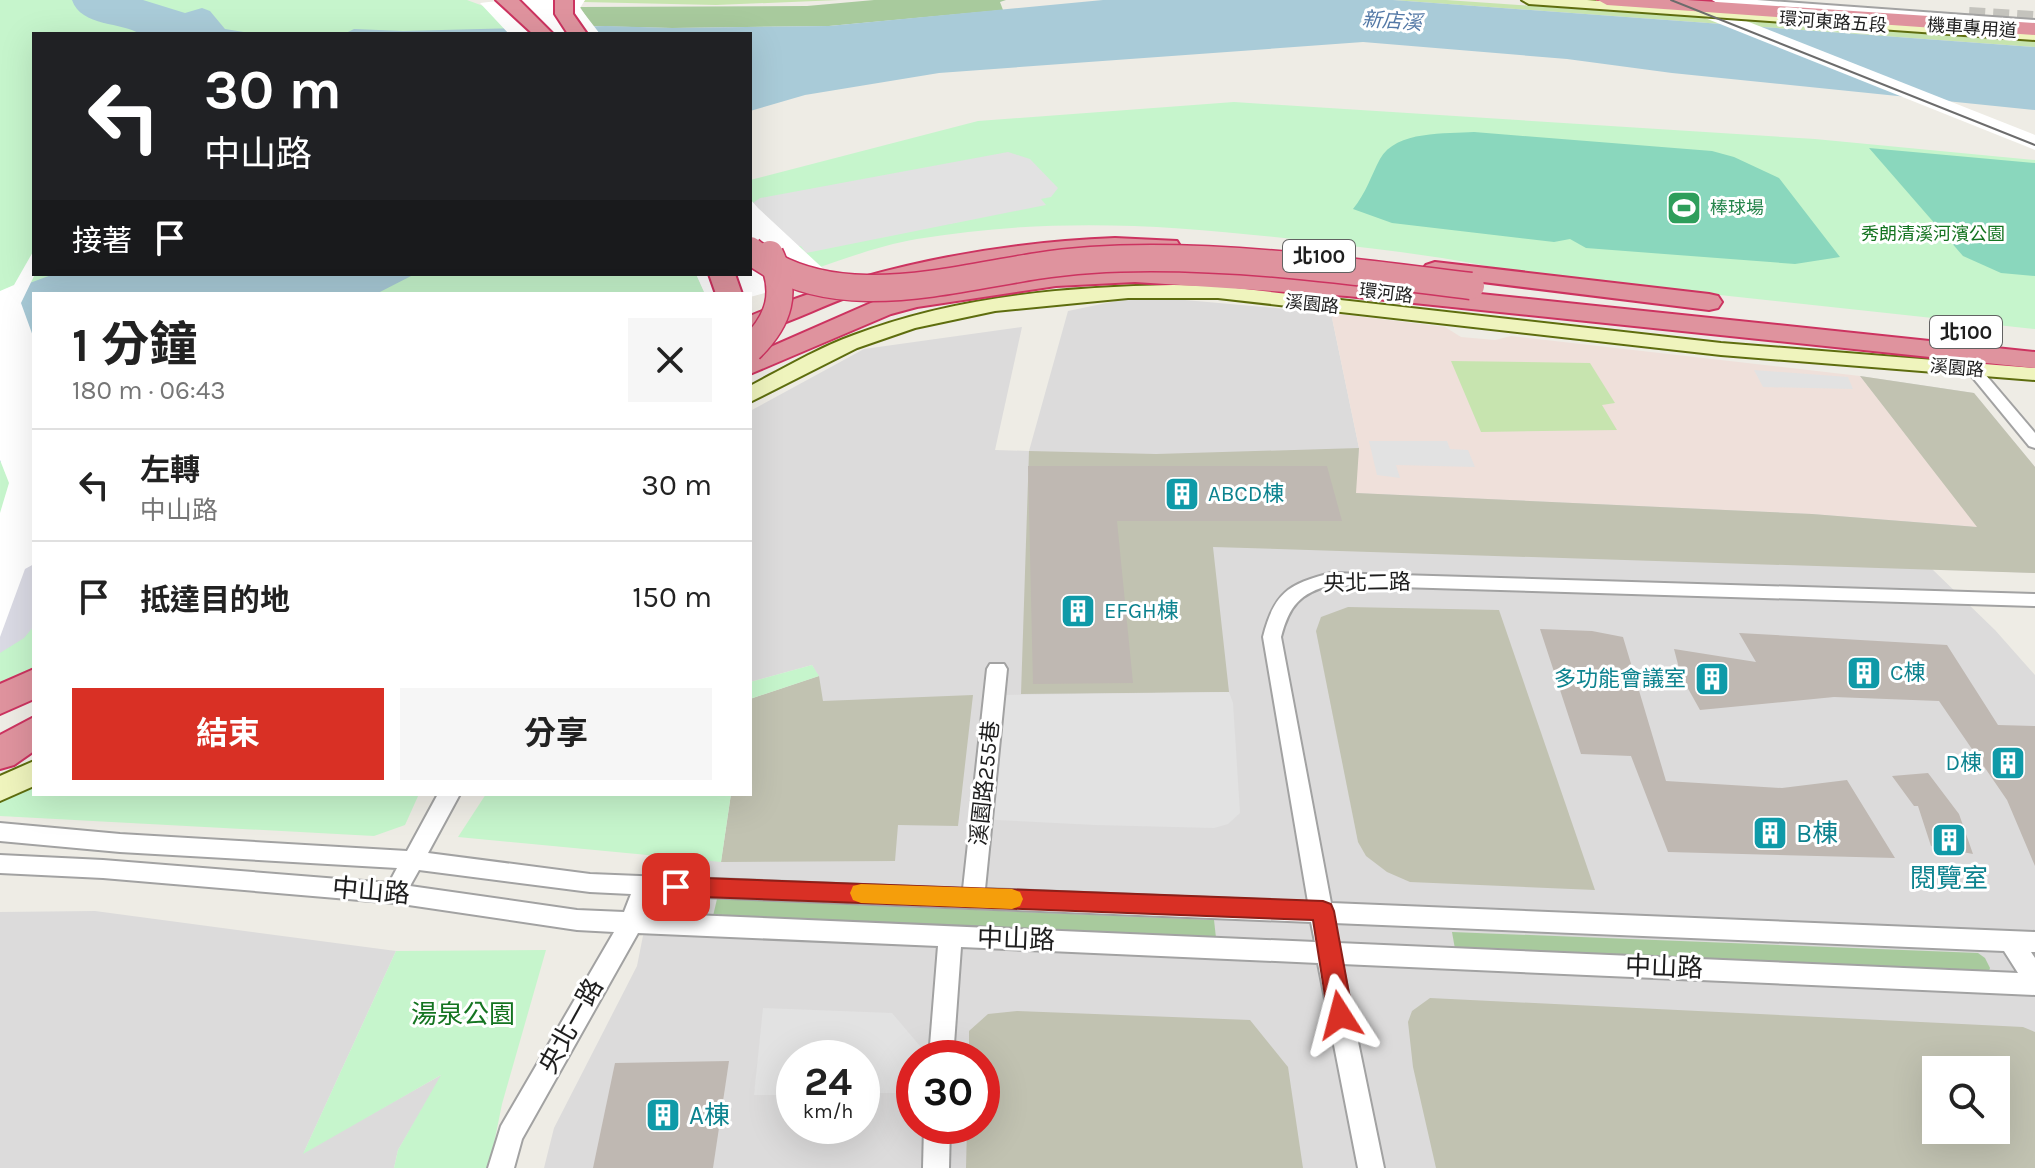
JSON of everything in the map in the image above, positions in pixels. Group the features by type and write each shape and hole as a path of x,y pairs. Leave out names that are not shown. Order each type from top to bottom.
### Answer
{"highway":[{"path":"505,0 542,32"},
{"path":"530,32 523,16 527,0 561,32"},
{"path":"564,0 564,16 576,32"},
{"path":"1607,0 2035,29"},
{"path":"1673,0 2035,29"},
{"path":"752,231 778,269 783,291 771,325 752,347"},
{"name":"環河路","path":"752,325 797,305 896,274 998,255 1114,245 1270,251 2035,339"},
{"path":"752,251 792,275 846,286 897,285 1056,263 1147,257 1275,264 1819,336"},
{"path":"752,265 767,275 793,284 849,294 923,290 1102,265 1175,264 1676,310 1897,325"},
{"name":"環河路","path":"752,365 882,308 915,299 1056,278 1135,274 1347,288 2035,360"},
{"path":"0,700 32,684"},
{"path":"0,715 32,699"},
{"path":"0,728 32,712"},
{"path":"0,754 32,733"},
{"path":"0,754 32,740"}],"street":[{"name":"環河東路五段","path":"1529,0 2035,29"},
{"name":"機車專用道","path":"1717,0 2035,29"},
{"name":"環河東路五段","path":"1762,0 1969,15"},
{"name":"溪園路","path":"752,394 816,359 865,338 989,305 1107,291 1218,292 1721,349 2035,374"},
{"path":"1974,370 2035,443"},
{"name":"央北二路","path":"1371,1168 1345,1047 1331,953 1272,637 1277,615 1286,598 1305,585 1331,579 2035,600"},
{"name":"溪園路255巷","path":"973,897 997,669"},
{"path":"0,789 32,774"},
{"path":"395,893 448,796"},
{"name":"中山路","path":"0,832 120,843 412,860 590,883 2035,942"},
{"name":"中山路","path":"0,864 103,869 395,893 577,920 2035,981"},
{"name":"央北一路","path":"501,1168 510,1135 631,923 646,886"},
{"path":"942,1040 950,936"},
{"path":"2010,941 2035,981"},
{"path":"936,1168 937,1144"}],"shaded area":[{"path":"1008,152 1030,159 1058,188 1051,197 1041,199 1046,205 806,253 801,246 786,248 753,203 760,198"},
{"path":"1140,296 1331,313 1359,448 1977,527 1860,376 1974,393 2035,467 2035,573 1932,569 1995,630 2035,675 2035,1168 544,1168 554,1128 637,966 659,855 721,861 731,796 752,796 752,698 818,676 812,665 752,681 752,410 864,349 1022,327 995,450 1029,451 1068,311"},
{"path":"1331,313 1445,327 1461,337 1495,340 1511,336 1860,376 1978,527 1812,514 1355,493 1359,448"},
{"path":"1754,370 1848,377 1853,389 1763,387"},
{"path":"1860,376 1974,393 2035,467 2035,573 1213,547 1229,692 1021,694 1029,451 1156,454 1359,448 1356,493 1812,514 1977,527"},
{"path":"1369,441 1447,441 1450,449 1468,450 1475,467 1396,465 1400,478 1377,475"},
{"path":"32,507 32,628 24,638 0,653 0,523"},
{"path":"1348,607 1499,610 1595,890 1410,882 1387,872 1366,856 1358,842 1316,631 1321,617"},
{"path":"819,676 823,701 973,695 958,826 898,825 895,861 721,862 731,796 752,796 752,698"},
{"path":"1229,692 1233,703 1240,813 1228,824 1214,828 1095,825 996,820 989,816 1003,695"},
{"path":"95,911 396,951 304,1152 443,1074 398,1150 394,1168 0,1168 0,912"},
{"path":"1430,998 2023,1027 2035,1032 2035,1168 1436,1168 1413,1067 1408,1022 1412,1011"},
{"path":"763,1008 892,1013 915,1040 896,1040 896,1093 880,1093 880,1040 776,1040 776,1095 754,1095"},
{"path":"1017,1011 1250,1020 1288,1067 1303,1168 966,1168 967,1144 1000,1144 1000,1040 969,1040 969,1031 988,1014"}],"green space":[{"path":"0,0 467,0 486,7 507,32 32,32 32,276 697,276 704,292 32,292 32,671 0,688"},
{"path":"839,0 716,5 583,2"},
{"path":"874,0 1006,0 1000,2 1003,10 829,26 592,26 580,7 807,6"},
{"path":"1393,0 1446,0 2035,40 2035,47"},
{"name":"秀朗清溪河濱公園","path":"1234,102 1815,139 2035,160 2035,329 1525,274 1395,251 1166,228 1068,225 968,232 885,246 790,277 752,216 752,179 978,121"},
{"path":"1474,132 1712,151 1734,157 1779,178 1840,257 1795,264 1586,248 1570,239 1554,242 1392,223 1353,209 1380,159 1398,143 1423,135"},
{"path":"1869,148 2035,163 2035,276 2001,273 1963,256"},
{"path":"1451,361 1590,363 1615,403 1602,405 1617,430 1481,432"},
{"path":"812,665 819,676 752,698 752,681"},
{"path":"32,786 32,796 418,796 405,825 374,836 0,816 0,802"},
{"path":"485,796 731,796 721,862 458,837"},
{"path":"717,899 1214,920 1216,938 713,916"},
{"path":"1452,932 1978,953 1990,968 1989,971 1979,971 1455,949"},
{"name":"湯泉公園","path":"546,950 502,1104 489,1168 394,1168 398,1150 441,1075 303,1154 396,951"}],"water":[{"path":"72,0 143,0 185,13 202,8 210,11 225,29 244,32 136,32 93,19 77,9"},
{"name":"新店溪","path":"1103,0 1393,0 2035,47 2035,110 1672,73 1567,59 1363,42 939,73 805,95 752,110 752,32 348,32 354,29 829,26"},
{"path":"49,276 411,276 380,292 32,292 32,448 0,462 0,294"}],"pier":[{"path":"585,0 580,8 598,32 507,32 480,3"},
{"path":"1660,0 1693,0 2035,135 2035,150"},
{"path":"752,201 830,275 752,296 752,292 704,292 697,276 752,276"},
{"path":"32,254 34,276 21,303 32,333 32,565 25,569 0,637 0,513 9,483 0,460 0,291 14,285"}],"building":[{"path":"1028,466 1327,466 1342,521 1117,521 1133,683 1033,684"},
{"path":"1540,629 1592,631 1623,637 1666,781 1782,788 1847,780 1895,858 1668,852 1631,756 1581,754"},
{"path":"1739,633 1947,645 1998,725 2035,726 2035,866 2007,800 1939,701 1834,697 1700,710 1681,676 1674,649 1756,662"},
{"path":"1928,773 1959,814 1973,854 1931,846 1918,806 1914,806 1892,776"},
{"name":"A棟","path":"729,1061 713,1168 593,1168 615,1063"}],"tunnel":[{"path":"1969,15 2035,19"}],"tram line":[{"path":"1671,0 2035,145"}],"slow traffic":[{"path":"861,893 1012,899"}],"place":[{"name":"棒球場","path":"1684,208"},
{"name":"ABCD棟","path":"1182,494"},
{"name":"EFGH棟","path":"1078,611"},
{"name":"C棟","path":"1864,673"},
{"name":"多功能會議室","path":"1712,679"},
{"name":"D棟","path":"2008,763"},
{"name":"B棟","path":"1770,833"},
{"name":"閱覽室","path":"1949,840"},
{"name":"A棟","path":"663,1115"}],"route":[{"path":"676,887 1323,911 1340,1015"}]}
